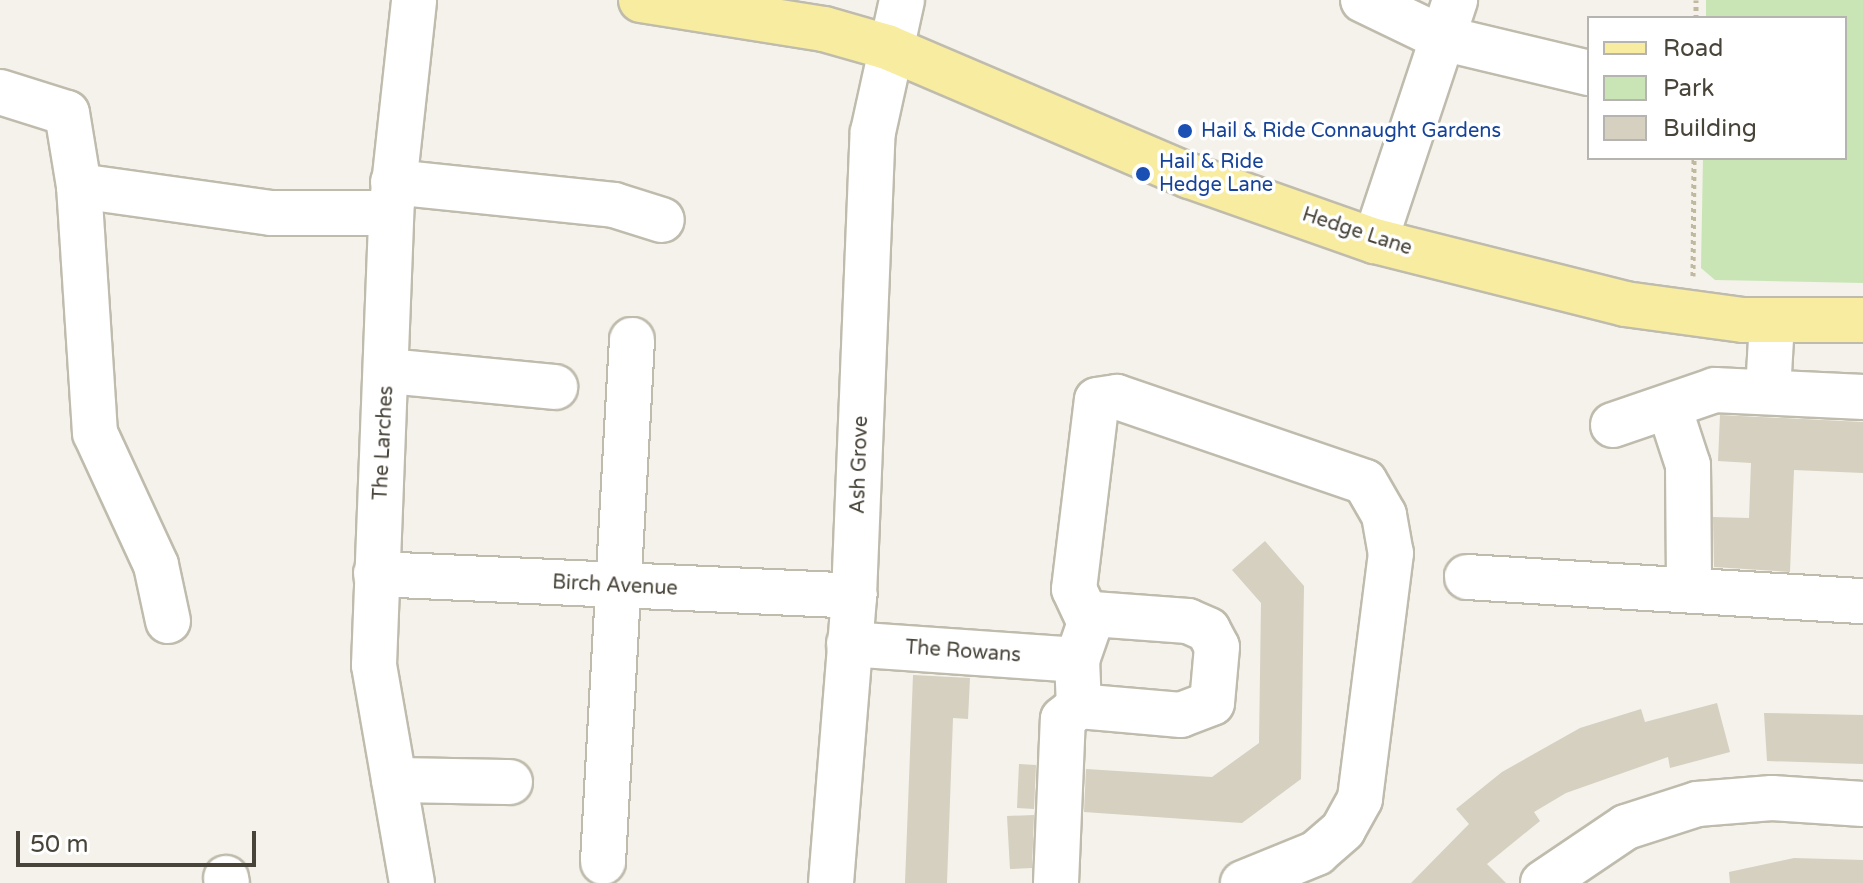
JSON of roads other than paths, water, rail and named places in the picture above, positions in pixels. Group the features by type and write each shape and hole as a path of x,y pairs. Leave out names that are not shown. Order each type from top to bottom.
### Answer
{"main road":[{"name":"Hedge Lane","path":"641,0 824,29 887,47 1190,176 1375,241 1625,304 1772,322 1863,320"}],"street":[{"name":"The Larches","path":"412,883 374,665 388,371 392,198 414,0"},
{"name":"Ash Grove","path":"831,883 854,596 873,132 887,47 902,0"},
{"path":"1363,0 1449,19 1587,72"},
{"path":"1375,241 1449,19"},
{"path":"0,92 67,113 79,186 95,433 156,565 168,621"},
{"path":"79,186 271,213 392,198 614,205 662,220"},
{"path":"1768,391 1772,322"},
{"path":"603,862 632,340"},
{"path":"388,371 555,387"},
{"path":"1613,425 1715,390 1863,397"},
{"path":"1079,706 1077,660 1088,619 1074,589 1097,400 1117,397 1365,482 1384,515 1391,553 1360,799 1343,830 1317,853 1243,883"},
{"path":"1669,407 1688,465 1689,590"},
{"name":"Birch Avenue","path":"376,574 854,596"},
{"path":"1467,577 1863,601"},
{"path":"1056,883 1063,719 1079,706 1181,715 1212,703 1217,647 1208,630 1188,621 1088,619"},
{"name":"The Rowans","path":"849,644 1077,660"},
{"path":"394,780 510,782"},
{"path":"1543,883 1626,827 1697,804 1772,798 1863,804"}],"place":[{"name":"Hail & Ride Connaught Gardens","path":"1185,131"},
{"name":"Hail & Ride Hedge Lane","path":"1143,174"}]}
